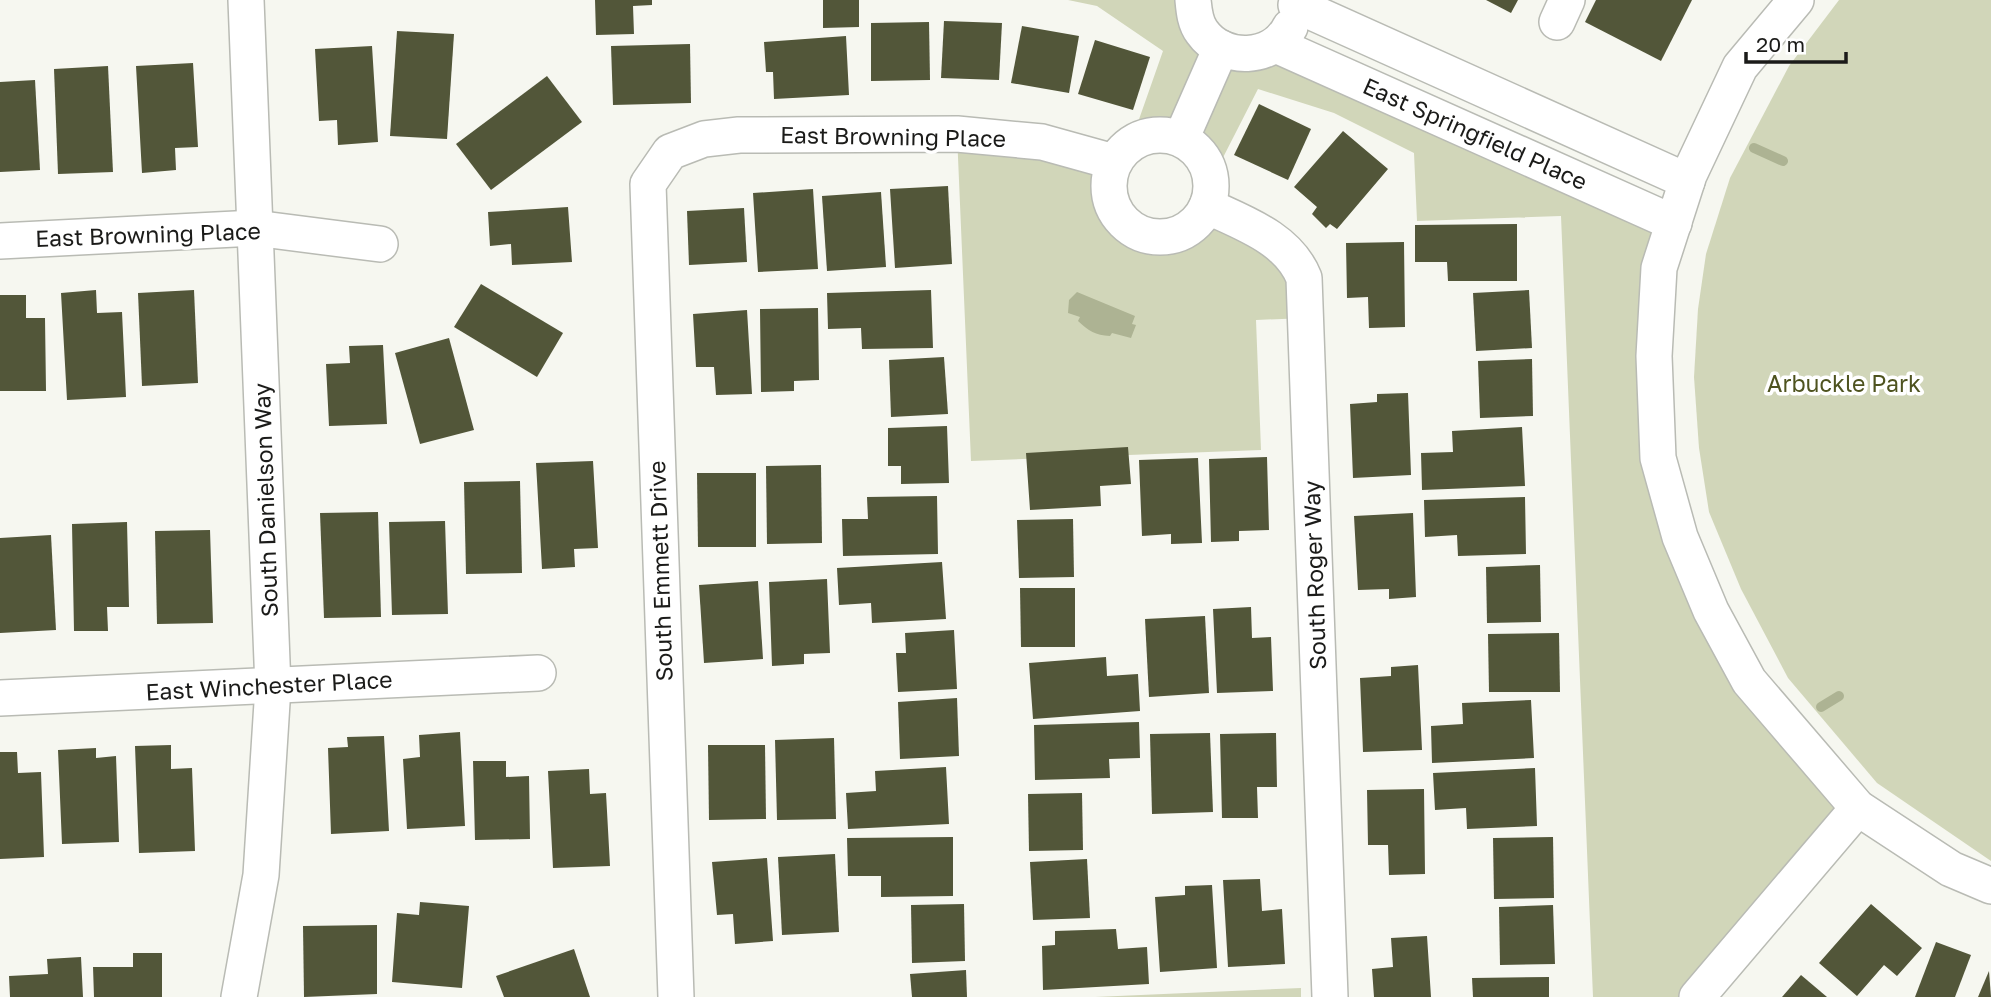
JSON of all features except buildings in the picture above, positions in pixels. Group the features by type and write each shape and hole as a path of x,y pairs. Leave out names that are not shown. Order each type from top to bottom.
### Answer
{"street":[{"name":"South Danielson Way","path":"239,997 261,875 273,687 246,0"},
{"path":"1796,0 1740,67 1687,181 1659,268 1654,355 1658,458 1680,537 1711,611 1749,681 1857,808 1951,869 1991,886"},
{"path":"1189,2 1201,31 1221,48 1242,55 1260,52 1276,45 1289,32 1296,2"},
{"name":"East Springfield Place","path":"1296,2 1687,181"},
{"name":"East Springfield Place","path":"1276,45 1674,223"},
{"path":"1181,139 1221,48"},
{"name":"East Browning Place","path":"670,152 704,139 738,135 957,134 1042,142 1114,162"},
{"path":"1165,135 1181,139 1196,149 1206,164 1211,181 1207,206 1191,228 1175,236 1157,238 1141,235 1127,227 1116,214 1109,199 1108,183 1114,162 1133,142 1149,136 1165,135"},
{"name":"South Emmett Drive","path":"670,152 648,184 676,997"},
{"name":"South Roger Way","path":"1207,206 1271,239 1298,263 1304,278 1330,997"},
{"name":"East Browning Place","path":"0,241 255,228 380,244"},
{"name":"East Winchester Place","path":"0,698 538,673"},
{"path":"1697,997 1857,808"}],"green space":[{"path":"1068,0 1180,0 1195,15 1260,52 1674,223 1658,458 1711,611 1858,808 1697,997 1593,997 1561,216 1417,221 1414,153 1334,113 1258,89 1211,181 1200,157 1184,142 1162,136 1137,141 1137,125 1163,51 1097,6"},
{"name":"Arbuckle Park","path":"1839,0 1991,0 1991,861 1877,783 1788,678 1741,589 1709,512 1699,448 1694,377 1698,309 1706,254 1730,178 1789,66"},
{"path":"957,134 1112,167 1110,189 1113,207 1122,222 1135,232 1151,237 1168,236 1186,229 1203,215 1262,232 1306,318 1256,320 1261,450 971,461"},
{"path":"1301,988 1301,997 1095,997"}],"shaded area":[{"path":"1077,292 1135,316 1132,324 1136,325 1131,338 1112,333 1110,336 1096,333 1078,321 1080,317 1068,313 1069,300"}],"waterway":[{"path":"1754,148 1783,161"},
{"path":"1821,707 1839,696"}]}
